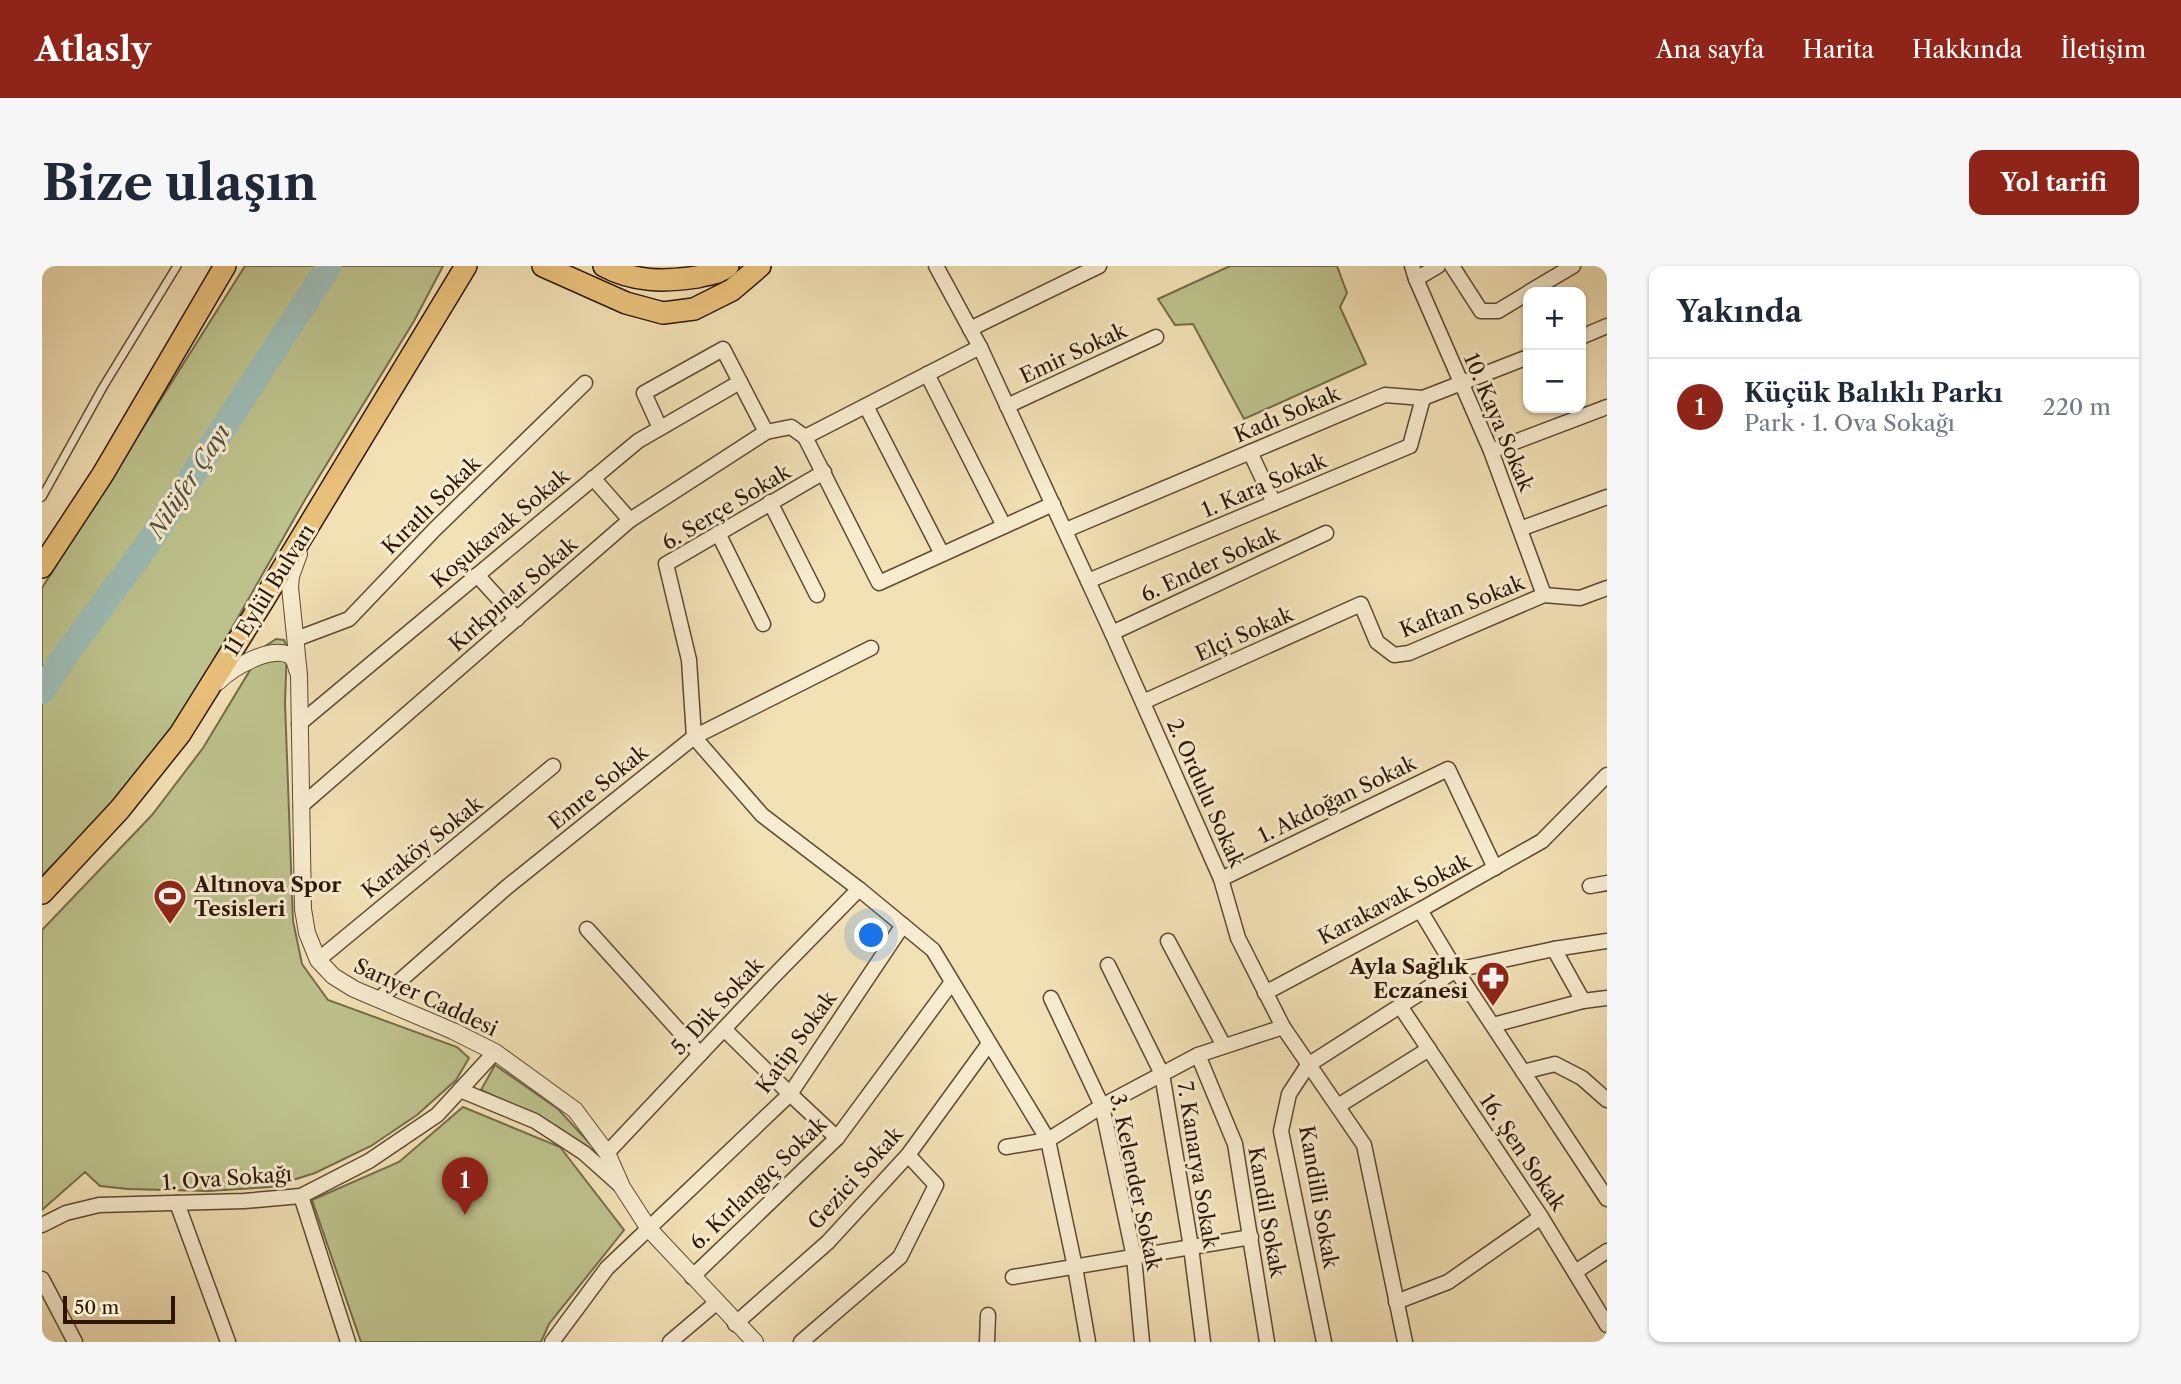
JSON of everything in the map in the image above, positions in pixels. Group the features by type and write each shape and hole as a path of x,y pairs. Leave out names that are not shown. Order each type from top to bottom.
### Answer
{"main road":[{"name":"11 Eylül Bulvarı","path":"42,893 120,809 182,730 466,266"},
{"path":"543,266 626,303 663,313 694,309 732,290 760,266"},
{"path":"604,266 621,275 669,282 721,272 728,266"},
{"path":"42,567 103,474 221,270"}],"street":[{"name":"2. Ordulu Sokak","path":"936,266 980,347 1066,530 1221,879 1238,938 1283,1027 1364,1145 1405,1342"},
{"path":"970,328 1099,266"},
{"path":"1414,273 1438,266"},
{"path":"1452,266 1481,311 1498,311 1523,296"},
{"path":"1539,287 1573,266"},
{"name":"10. Kaya Sokak","path":"1414,273 1491,451 1544,595"},
{"path":"1586,335 1607,326"},
{"name":"Emir Sokak","path":"1007,406 1156,337"},
{"path":"805,437 980,347"},
{"path":"660,428 644,393 723,349 766,432 791,427 805,437 879,583 1053,504"},
{"name":"Kadı Sokak","path":"1066,530 1385,395 1423,398 1523,359"},
{"path":"927,374 1004,526"},
{"name":"Koşukavak Sokak","path":"299,724 638,441 740,382"},
{"name":"Kıratlı Sokak","path":"296,639 349,619 434,530 585,383"},
{"name":"1. Kara Sokak","path":"1088,581 1410,446 1423,398"},
{"path":"866,405 942,554"},
{"path":"1491,451 1607,407"},
{"name":"Kırkpınar Sokak","path":"301,806 630,520 766,432"},
{"path":"1250,452 1274,503"},
{"name":"6. Serçe Sokak","path":"694,737 689,660 666,564 824,472"},
{"path":"593,478 630,520"},
{"path":"1521,528 1607,497"},
{"path":"770,502 817,595"},
{"name":"Sarıyer Caddesi","path":"313,519 291,576 291,607 299,676 303,909 307,933 318,960 333,976 354,989 495,1052 575,1110 607,1153 622,1187 649,1230 735,1324 755,1342"},
{"path":"718,533 763,624"},
{"name":"6. Ender Sokak","path":"1112,633 1326,533"},
{"path":"477,575 517,619"},
{"name":"Kaftan Sokak","path":"1361,604 1377,642 1394,655 1409,653 1544,595 1580,598 1607,588"},
{"name":"Elçi Sokak","path":"1143,702 1361,604"},
{"name":"Emre Sokak","path":"379,999 508,887 694,737 871,648"},
{"path":"182,730 219,680 234,668 274,653 289,655 294,659 299,676"},
{"path":"694,737 762,815 933,950 988,1045 1048,1140 1088,1342"},
{"name":"Karaköy Sokak","path":"318,960 553,766"},
{"name":"1. Akdoğan Sokak","path":"1221,879 1448,769 1496,868"},
{"name":"Karakavak Sokak","path":"1265,993 1542,841 1607,775"},
{"path":"1590,886 1607,883"},
{"name":"5. Dik Sokak","path":"607,1153 859,889"},
{"path":"1420,910 1456,970 1607,1199"},
{"name":"Katip Sokak","path":"552,1342 607,1268 790,1094 902,925"},
{"path":"587,929 700,1054"},
{"path":"1308,1065 1456,970 1554,949 1607,941"},
{"path":"1168,942 1224,1046"},
{"path":"1554,949 1583,1001"},
{"name":"7. Kanarya Sokak","path":"1108,965 1162,1074 1191,1247 1203,1342"},
{"name":"6. Kırlangıç Sokak","path":"692,1277 837,1138 952,982"},
{"name":"3. Kelender Sokak","path":"1051,998 1102,1106 1134,1257 1142,1342"},
{"path":"1493,1025 1583,1001 1607,998"},
{"name":"16. Şen Sokak","path":"1400,1006 1541,1217 1607,1325"},
{"path":"1006,1147 1048,1140 1102,1106 1198,1055 1283,1027"},
{"path":"724,1029 837,1138"},
{"name":"Gezici Sokak","path":"735,1324 828,1242 908,1155 988,1045"},
{"path":"1338,1106 1429,1049"},
{"name":"1. Ova Sokağı","path":"42,1225 66,1213 99,1205 244,1201 301,1196 369,1161 438,1115 495,1052"},
{"name":"Kandil Sokak","path":"1198,1055 1235,1144 1267,1342"},
{"path":"1524,1072 1555,1063 1582,1078 1607,1100"},
{"name":"Kandilli Sokak","path":"1308,1065 1289,1094 1281,1131 1324,1342"},
{"path":"460,1090 535,1121 583,1153 622,1187"},
{"path":"801,1342 900,1257 936,1185 908,1155"},
{"path":"301,1196 348,1342"},
{"path":"177,1203 228,1342"},
{"path":"1396,1302 1448,1282 1541,1217"},
{"path":"1013,1277 1251,1237"},
{"path":"1575,1272 1607,1251"},
{"path":"42,1279 75,1342"},
{"path":"670,1342 716,1303"},
{"path":"987,1342 988,1315"}],"lane":[{"path":"42,496 103,387 177,266"}],"green space":[{"path":"245,266 443,266 414,321 306,498 180,719 108,808 42,876 42,588"},
{"path":"1230,266 1337,266 1347,293 1340,307 1366,364 1244,419 1193,324 1175,325 1158,299"},
{"name":"Altınova Spor Tesisleri","path":"276,639 284,640 287,647 285,703 293,921 302,964 328,1000 457,1047 469,1058 456,1080 417,1115 371,1146 315,1173 271,1187 209,1191 100,1186 85,1172 42,1210 42,930 152,815 203,748 264,647"},
{"path":"495,1065 558,1109 594,1148 592,1153 541,1117 481,1090"},
{"path":"463,1107 560,1147 624,1230 549,1324 541,1342 361,1342 312,1200 399,1162"}],"waterway":[{"name":"Nilüfer Çayı","path":"42,691 147,545 329,266"}],"place":[{"name":"Altınova Spor Tesisleri","path":"170,926"},
{"name":"Ayla Sağlık Eczanesi","path":"1493,1008"},
{"name":"Küçük Balıklı Parkı","path":"465,1215"}]}
